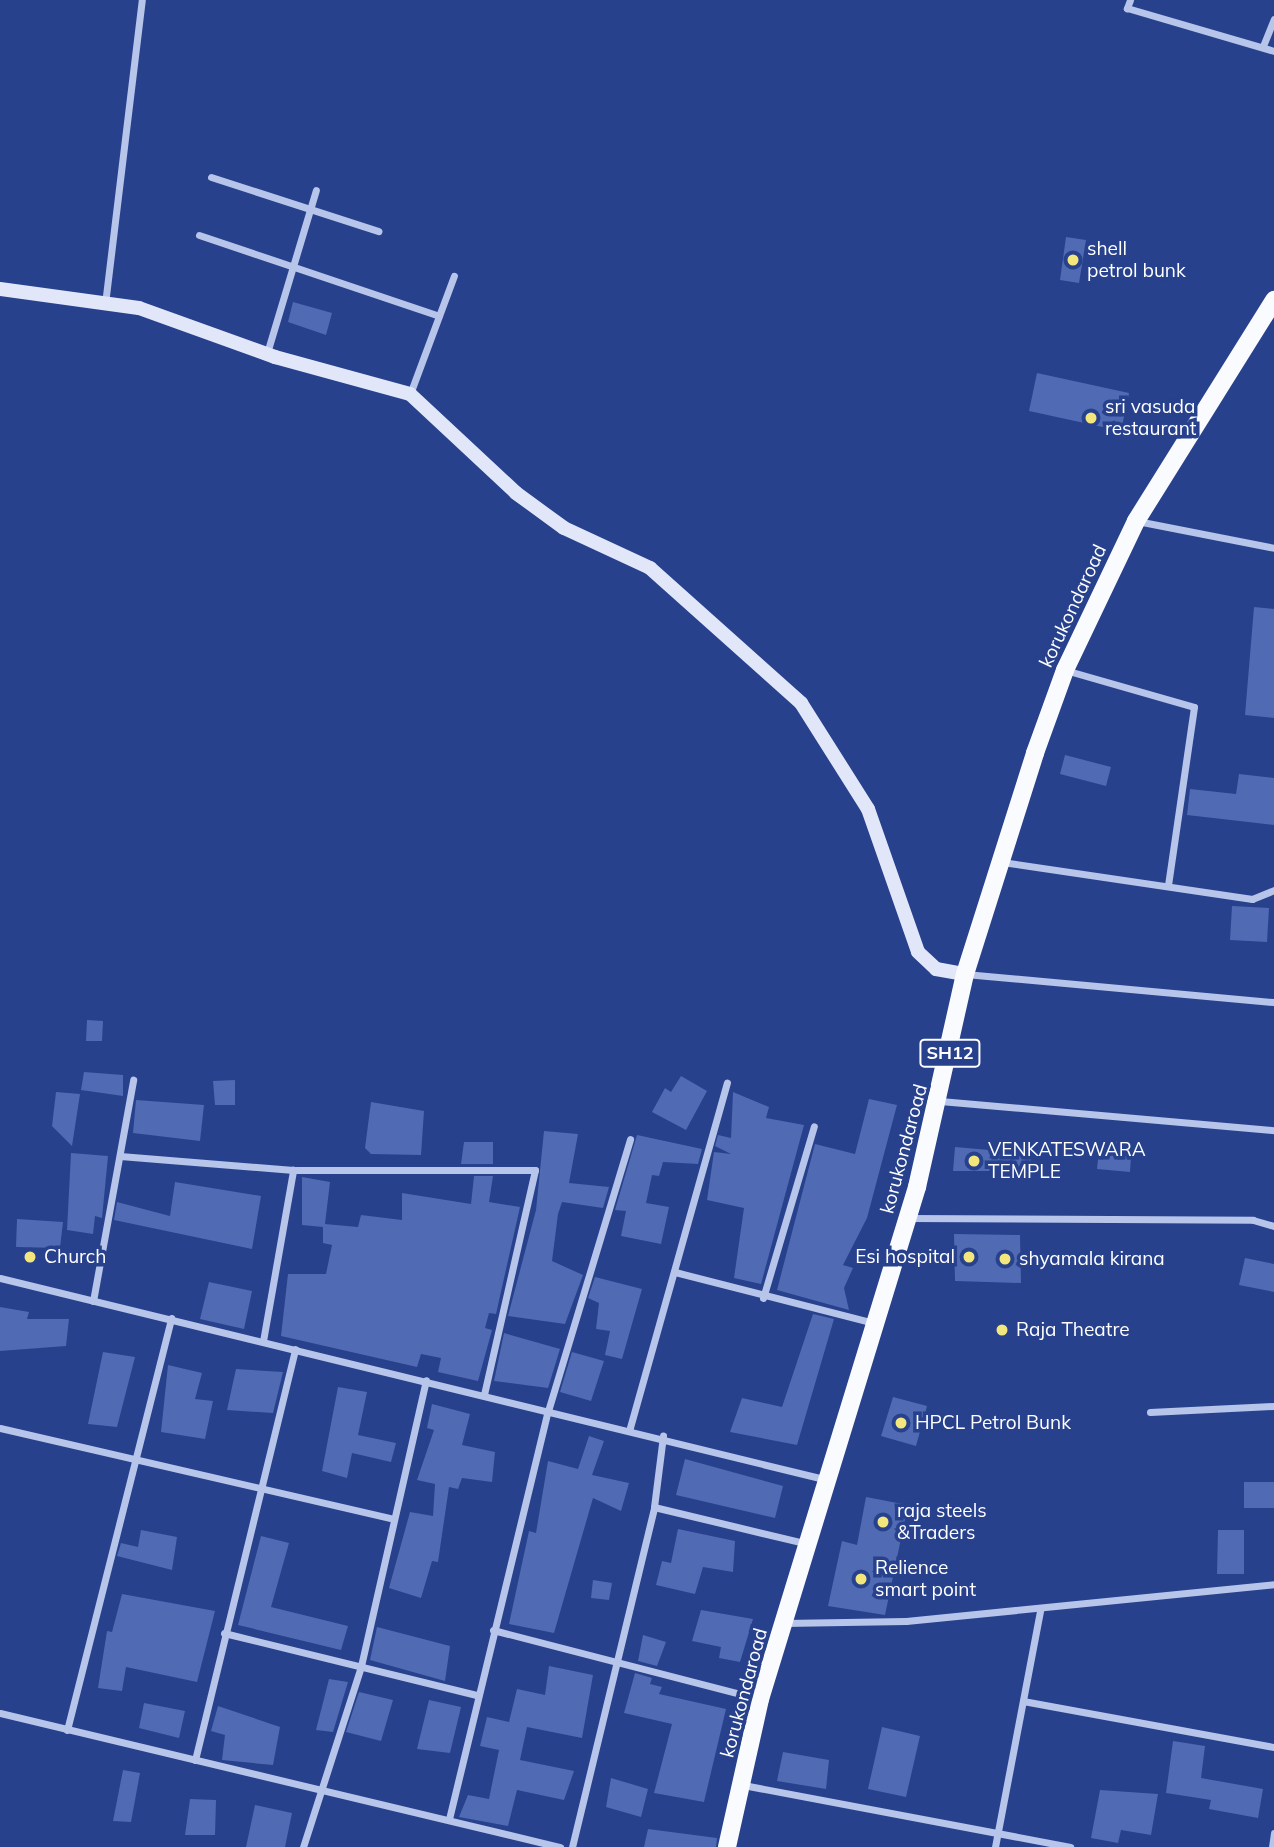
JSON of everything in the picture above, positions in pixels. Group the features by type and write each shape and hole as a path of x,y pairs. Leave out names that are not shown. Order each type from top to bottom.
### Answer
{"main road":[{"path":"0,289 139,309 267,354 410,394 516,493 564,527 650,568 801,703 868,810 918,952 936,969 965,974"},
{"name":"korukondaroad","path":"727,1847 760,1699 804,1543 907,1218 940,1101 965,974 1065,670 1136,521 1274,300"}],"street":[{"path":"105,304 142,0"},
{"path":"1129,0 1127,8 1274,51"},
{"path":"1263,46 1274,19"},
{"path":"211,177 378,231"},
{"path":"267,354 316,190"},
{"path":"199,235 294,264 439,316"},
{"path":"410,394 454,276"},
{"path":"1136,521 1274,548"},
{"path":"1065,670 1194,706 1168,885"},
{"path":"1001,862 1252,899 1274,890"},
{"path":"965,974 1274,1002"},
{"path":"93,1301 133,1080"},
{"path":"629,1431 727,1082"},
{"path":"940,1101 1274,1129"},
{"path":"763,1298 814,1126"},
{"path":"449,1819 548,1411 630,1139"},
{"path":"120,1156 293,1170 535,1170 484,1395"},
{"path":"263,1341 293,1170"},
{"path":"907,1218 1253,1220 1274,1226"},
{"path":"675,1272 763,1298 874,1323"},
{"path":"0,1278 629,1431 663,1436 824,1479"},
{"path":"67,1730 171,1318"},
{"path":"195,1760 295,1349"},
{"path":"303,1847 318,1790 361,1666 425,1380"},
{"path":"1150,1412 1274,1406"},
{"path":"0,1428 261,1485 394,1519"},
{"path":"572,1847 654,1507 663,1436"},
{"path":"654,1507 804,1543"},
{"path":"783,1623 1040,1610 1274,1584"},
{"path":"995,1847 1040,1610"},
{"path":"493,1630 617,1658 760,1699"},
{"path":"224,1633 477,1695"},
{"path":"1023,1701 1274,1747"},
{"path":"0,1713 560,1847"},
{"path":"742,1784 1070,1847"},
{"path":"1272,1847 1274,1833"}],"building":[{"name":"shell petrol bunk","path":"1066,237 1086,240 1079,283 1060,280"},
{"path":"293,302 332,313 326,335 288,322"},
{"path":"1037,373 1129,393 1121,431 1029,411"},
{"path":"1254,607 1274,609 1274,718 1245,715"},
{"path":"1065,755 1111,767 1106,786 1060,774"},
{"path":"1239,774 1274,778 1274,825 1187,815 1190,789 1236,794"},
{"path":"1232,906 1269,908 1267,942 1230,940"},
{"path":"87,1020 103,1021 102,1041 86,1041"},
{"path":"84,1072 123,1075 123,1096 81,1090"},
{"path":"681,1076 707,1091 686,1130 652,1112 665,1088 671,1092"},
{"path":"235,1080 235,1105 215,1105 213,1081"},
{"path":"56,1092 80,1094 72,1146 52,1126"},
{"path":"733,1092 769,1107 766,1118 804,1125 761,1284 734,1278 744,1208 707,1200 714,1152 731,1154 715,1146 718,1135 731,1138"},
{"path":"869,1099 897,1105 867,1218 843,1265 853,1268 844,1288 849,1310 777,1290 815,1144 855,1154"},
{"path":"136,1100 204,1105 200,1141 133,1133"},
{"path":"371,1102 424,1111 421,1155 371,1154 365,1148"},
{"path":"544,1131 578,1134 569,1183 609,1187 603,1208 562,1202 558,1214 552,1261 583,1275 565,1324 508,1316 536,1210"},
{"path":"637,1135 702,1149 698,1164 663,1162 659,1176 652,1175 646,1203 669,1207 661,1244 621,1236 626,1211 615,1210"},
{"path":"1100,1140 1132,1143 1130,1172 1097,1169"},
{"path":"464,1142 493,1142 493,1164 461,1164"},
{"path":"1002,1143 1032,1145 1030,1171 953,1171 955,1147 1001,1151"},
{"path":"71,1153 108,1156 102,1218 95,1216 93,1234 67,1230"},
{"path":"474,1176 493,1176 489,1202 520,1207 496,1314 489,1313 485,1328 492,1330 478,1381 438,1372 441,1358 421,1354 417,1367 281,1336 288,1274 326,1274 332,1245 323,1243 323,1227 302,1225 302,1177 330,1182 325,1224 358,1227 361,1215 402,1220 402,1193 471,1204"},
{"path":"175,1182 261,1196 252,1249 114,1220 117,1202 170,1216"},
{"path":"17,1219 63,1222 60,1248 16,1247"},
{"path":"954,1234 1020,1235 1021,1283 955,1281"},
{"path":"1245,1258 1274,1264 1274,1292 1239,1285"},
{"path":"595,1277 642,1289 622,1359 605,1355 610,1331 596,1329 599,1303 588,1298"},
{"path":"209,1282 252,1291 244,1329 200,1319"},
{"path":"0,1307 29,1312 27,1319 69,1319 66,1346 0,1351"},
{"path":"813,1314 834,1319 797,1445 730,1432 742,1398 782,1407"},
{"path":"504,1333 560,1349 548,1388 494,1381"},
{"path":"103,1352 135,1357 117,1427 88,1424"},
{"path":"572,1352 604,1361 591,1401 560,1392"},
{"path":"168,1365 202,1373 195,1399 213,1401 205,1439 161,1432"},
{"path":"236,1369 283,1372 273,1413 227,1410"},
{"path":"338,1387 367,1392 358,1435 396,1443 391,1462 352,1453 347,1478 322,1471"},
{"path":"893,1397 927,1406 916,1446 881,1436"},
{"path":"432,1404 470,1414 462,1445 495,1452 492,1482 462,1478 458,1489 449,1487 438,1562 432,1561 421,1598 389,1588 410,1512 433,1516 435,1484 417,1480 434,1430 427,1428"},
{"path":"589,1436 604,1441 592,1475 629,1483 621,1511 593,1498 554,1633 509,1624 529,1531 536,1533 548,1461 578,1469"},
{"path":"685,1459 783,1486 775,1518 676,1495"},
{"path":"1244,1482 1274,1482 1274,1508 1244,1508"},
{"path":"866,1497 908,1505 885,1615 828,1606 842,1541 857,1545"},
{"path":"678,1529 735,1541 733,1572 703,1567 695,1594 656,1585 662,1561 671,1563"},
{"path":"141,1530 177,1537 172,1570 117,1556 121,1543 138,1547"},
{"path":"1218,1530 1244,1530 1244,1574 1217,1574"},
{"path":"261,1536 289,1543 271,1607 348,1626 341,1650 238,1625"},
{"path":"593,1580 612,1583 609,1600 591,1598"},
{"path":"122,1594 215,1611 197,1682 126,1667 122,1691 98,1688 107,1631 112,1632"},
{"path":"701,1610 753,1619 740,1662 719,1658 721,1647 692,1641"},
{"path":"377,1627 450,1646 445,1681 370,1660"},
{"path":"643,1635 666,1642 657,1666 638,1661"},
{"path":"549,1666 593,1675 582,1738 527,1727 520,1760 574,1771 564,1800 517,1790 508,1826 459,1817 468,1795 489,1799 499,1750 480,1746 487,1717 509,1722 517,1689 545,1695"},
{"path":"635,1673 652,1678 650,1684 662,1687 659,1694 726,1709 704,1802 654,1793 672,1724 624,1713"},
{"path":"329,1679 348,1682 333,1732 316,1730"},
{"path":"359,1692 393,1700 381,1741 346,1732"},
{"path":"429,1700 461,1707 450,1753 417,1749"},
{"path":"144,1703 185,1711 179,1738 139,1728"},
{"path":"218,1706 280,1727 273,1765 222,1760 225,1735 211,1731"},
{"path":"882,1727 920,1736 906,1797 868,1789"},
{"path":"1173,1741 1205,1746 1201,1778 1263,1789 1258,1818 1209,1809 1211,1800 1166,1793"},
{"path":"783,1752 829,1760 826,1789 777,1781"},
{"path":"123,1770 140,1773 131,1822 113,1821"},
{"path":"611,1778 648,1789 641,1817 606,1807"},
{"path":"1100,1790 1158,1794 1151,1835 1121,1830 1118,1843 1091,1838"},
{"path":"190,1799 216,1800 215,1835 185,1835"},
{"path":"255,1805 292,1813 285,1847 246,1847"},
{"path":"648,1829 717,1838 716,1847 644,1847"}],"place":[{"name":"shell petrol bunk","path":"1073,260"},
{"name":"sri vasuda restaurant","path":"1091,418"},
{"name":"VENKATESWARA TEMPLE","path":"974,1161"},
{"name":"Church","path":"30,1257"},
{"name":"Esi hospital","path":"969,1257"},
{"name":"shyamala kirana","path":"1005,1259"},
{"name":"Raja Theatre","path":"1002,1330"},
{"name":"HPCL Petrol Bunk","path":"901,1423"},
{"name":"raja steels &Traders","path":"883,1522"},
{"name":"Relience smart point","path":"861,1579"}]}
